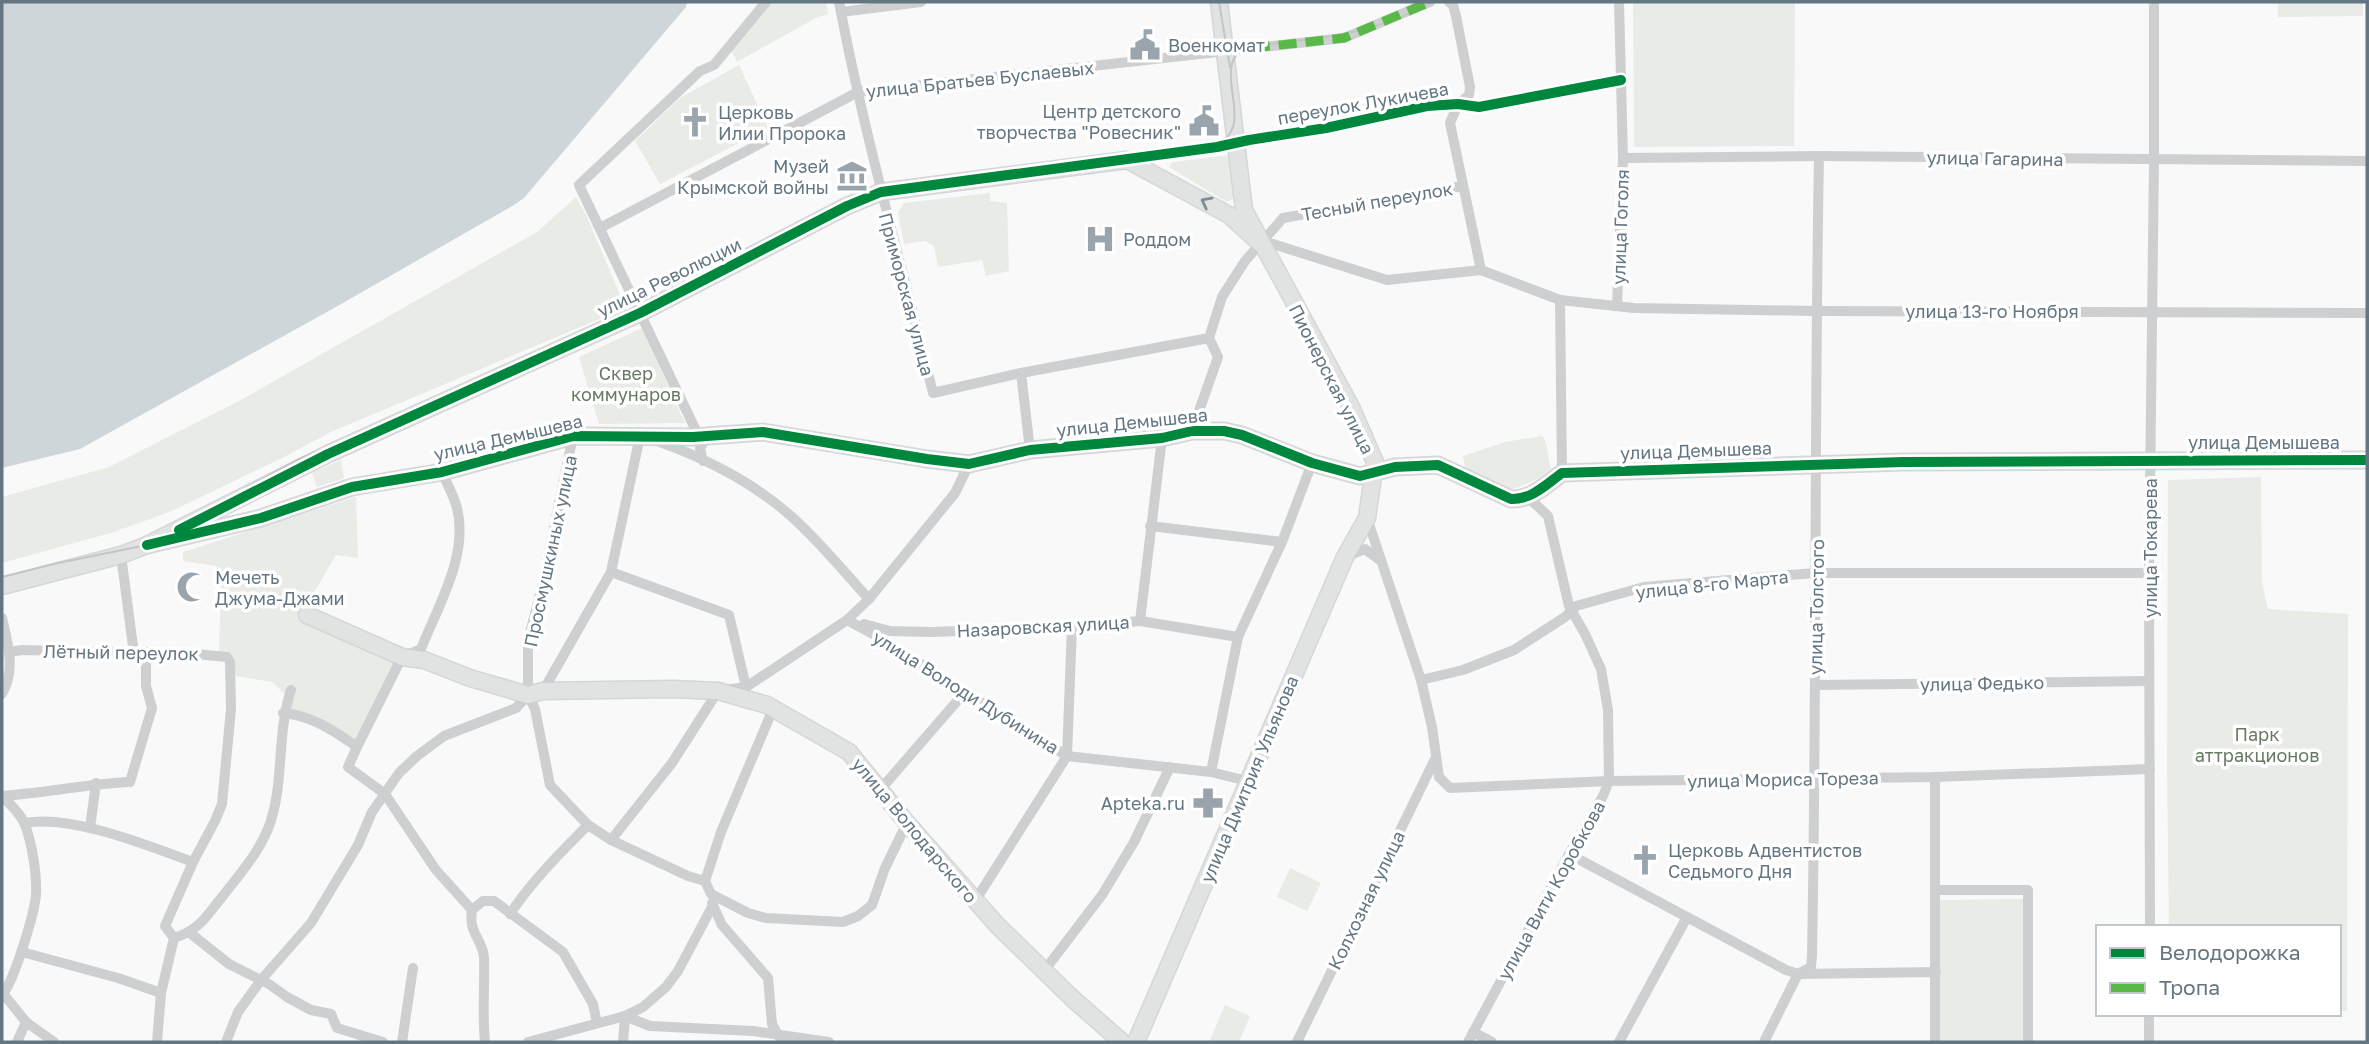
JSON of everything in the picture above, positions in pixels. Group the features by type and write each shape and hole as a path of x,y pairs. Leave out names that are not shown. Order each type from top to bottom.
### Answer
{"street":[{"path":"704,461 700,448 703,437 579,185 701,71 714,65 766,2"},
{"path":"840,7 921,2"},
{"path":"1219,2 1236,144 1237,212"},
{"name":"улица Братьев Буслаевых","path":"600,228 858,92 1344,38 1430,2"},
{"path":"1449,2 1456,16 1471,87 1469,95 1458,104 1450,123 1481,270"},
{"name":"улица Гоголя","path":"1560,300 1617,306 1623,158 1619,2"},
{"name":"улица Токарева","path":"2150,925 2149,573 2154,2"},
{"name":"Приморская улица","path":"840,7 880,192 894,235 933,393 1021,373 1209,338"},
{"name":"переулок Лукичева","path":"1236,144 1427,106 1458,104 1479,107 1620,80"},
{"name":"улица Революции","path":"2,586 121,555 147,545 328,454 640,313 847,206 880,192 1236,144"},
{"name":"улица Гагарина","path":"1623,158 1819,156 2367,161"},
{"name":"улица Толстого","path":"1763,1042 1798,974 1811,967 1812,956 1816,779 1816,312 1819,156"},
{"path":"1127,160 1237,212 1260,243 1273,244 1387,280 1481,270 1560,300 1562,473 1528,497"},
{"name":"Тесный переулок","path":"1209,338 1222,297 1245,261 1283,218 1463,186"},
{"name":"Пионерская улица","path":"1260,243 1351,407 1375,462 1367,518 1421,680 1436,757"},
{"name":"улица 13-го Ноября","path":"1617,306 1816,312 2367,313"},
{"path":"1192,431 1218,357 1209,338"},
{"path":"1021,373 1030,450"},
{"name":"улица Демышева","path":"147,545 261,518 352,487 442,472 573,436 703,437 763,432 969,464 1030,450 1162,438 1192,431 1224,431 1242,435 1312,463 1360,476 1395,467 1437,465 1511,499 1528,497"},
{"name":"Просмушкиных улица","path":"573,436 528,641 535,709 550,785 589,825 611,840 688,876 705,881"},
{"path":"226,1042 238,1012 261,980 311,923 358,845 372,812 399,773 444,736 516,708 535,693 611,572 642,436 704,461 742,481 792,517 869,599"},
{"path":"1140,621 1162,438"},
{"name":"улица Демышева","path":"1562,473 1816,463 2367,460"},
{"path":"1211,772 1238,636 1282,542 1312,463"},
{"path":"611,840 672,763 718,691 746,687 847,620 869,599 955,493 969,464"},
{"path":"442,472 457,508 459,535 455,565 421,649 402,657 348,767 385,794 436,870 472,910"},
{"name":"улица Вити Коробкова","path":"1471,1037 1603,796 1609,780 1608,710 1601,669 1571,610 1548,516 1528,497"},
{"name":"улица Дмитрия Ульянова","path":"1136,1042 1345,557 1367,518"},
{"path":"1150,526 1282,542"},
{"path":"1345,557 1365,549 1383,563"},
{"path":"2,796 39,794 96,783 130,782 152,708 121,555"},
{"path":"611,572 681,595 729,615 746,687"},
{"name":"улица 8-го Марта","path":"1421,680 1463,670 1495,658 1545,631 1576,606 1644,587 1815,573 2149,573"},
{"name":"улица Володарского","path":"307,615 402,657 424,660 471,678 535,693 672,689 718,691 773,709 849,752 975,901 1044,971 1122,1042"},
{"path":"2,618 9,652 9,683 2,694"},
{"name":"Назаровская улица","path":"847,620 890,631 1072,627 1140,621 1238,636"},
{"name":"улица Володи Дубинина","path":"847,620 1067,756 1211,772 1247,781"},
{"path":"975,901 1067,756 1072,627"},
{"name":"Лётный переулок","path":"9,652 22,650 227,657 230,662 231,709 222,804 192,862"},
{"name":"улица Федько","path":"1815,685 2149,681"},
{"path":"174,938 190,933 256,854 269,827 276,789 283,713 290,690"},
{"path":"880,790 965,692"},
{"path":"773,709 721,832 705,881 722,925 768,978 772,1024 780,1038"},
{"path":"283,713 299,714 340,735 356,747"},
{"name":"улица Мориса Тореза","path":"1436,757 1440,777 1450,788 1609,780 1935,777 2150,769"},
{"name":"Колхозная улица","path":"1297,1042 1436,757"},
{"path":"1044,971 1102,895 1134,842 1170,767"},
{"path":"1935,777 1935,1042"},
{"path":"90,828 96,783"},
{"path":"2,796 25,823 36,876 36,897 22,952 10,985 2,993 26,1022 54,1042"},
{"path":"25,823 55,823 90,828 192,862 165,926 174,938"},
{"path":"712,900 766,918 843,922 858,916 872,905 885,868 907,823"},
{"path":"510,914 561,851 589,825"},
{"path":"1569,854 1798,974 1936,972"},
{"path":"1936,890 2028,890 2028,1042"},
{"path":"528,1042 625,1016 643,1007 666,987 678,971 712,900"},
{"path":"485,1042 482,1017 484,954 470,924 472,910 483,901 494,901 566,956 593,1004 597,1023"},
{"path":"1619,1042 1687,917"},
{"path":"190,933 229,964 310,1010 331,1014 337,1028 383,1042"},
{"path":"157,1042 161,993 174,938"},
{"path":"22,952 118,978 161,993"},
{"path":"402,1042 413,968"},
{"path":"625,1016 650,1026 829,1042"},
{"path":"623,1042 625,1016"},
{"path":"2149,1016 2149,1042"},
{"path":"17,1042 26,1022"},
{"path":"1471,1037 1492,1042"}],"green space":[{"path":"772,2 826,2 828,14 737,62 731,50"},
{"path":"1633,2 1795,2 1794,146 1634,147"},
{"path":"2278,2 2363,2 2363,16 2278,17"},
{"path":"739,65 768,128 660,184 635,141 680,98"},
{"path":"1231,155 1236,194 1230,201 1225,201 1169,167 1173,162"},
{"path":"990,193 990,201 1007,203 1009,271 986,276 982,260 938,267 934,246 925,241 904,244 898,213 904,203"},
{"path":"576,197 623,302 616,312 331,432 172,511 114,532 2,563 2,497 109,467 241,400 537,232"},
{"name":"Сквер коммунаров","path":"642,328 685,423 599,424 579,357"},
{"path":"1542,436 1551,468 1526,484 1509,490 1465,468 1463,456 1505,442"},
{"path":"341,460 344,478 317,487 312,473"},
{"name":"Парк аттракционов","path":"2261,477 2262,583 2268,609 2348,614 2347,1011 2341,1011 2341,925 2169,925 2168,480"},
{"path":"356,497 358,558 336,555 306,606 304,615 400,658 357,743 284,710 287,696 272,682 236,676 230,657 219,651 221,588 216,566 183,561 183,552"},
{"path":"1290,868 1321,883 1307,911 1277,897"},
{"path":"2023,899 2023,1041 1940,1041 1939,900"},
{"path":"1225,1005 1250,1016 1239,1042 1210,1040"}],"shaded area":[{"path":"2,2 687,2 686,7 524,198 514,205 80,449 2,468"}],"tram line":[{"path":"1219,2 1230,67"},
{"path":"230,500 246,488 299,459 497,380 708,285 881,189 1217,144 1229,135 1234,123 1231,66 1237,54 1249,46 1343,34 1389,22 1432,2"},
{"path":"2,577 147,545 238,496"}],"marked path":[{"path":"1225,51 1344,38 1430,2"}],"cycle path":[{"path":"179,530 328,454 640,313 847,206 881,192 1217,147 1326,128 1427,106 1458,104 1479,107 1621,80"},
{"path":"147,545 261,518 352,487 442,472 573,436 693,437 763,432 969,464 1030,450 1162,438 1192,431 1224,431 1242,435 1312,463 1360,476 1395,467 1438,465 1511,499 1532,494 1562,473 1903,462 2367,460"}],"place":[{"name":"Военкомат","path":"1145,45"},
{"name":"Центр детского творчества \"Ровесник\"","path":"1204,121"},
{"name":"Церковь Илии Пророка","path":"695,122"},
{"name":"Музей Крымской войны","path":"852,176"},
{"name":"Роддом","path":"1100,239"},
{"name":"Мечеть Джума-Джами","path":"192,587"},
{"name":"Apteka.ru","path":"1208,803"},
{"name":"Церковь Адвентистов Седьмого Дня","path":"1645,860"}]}
